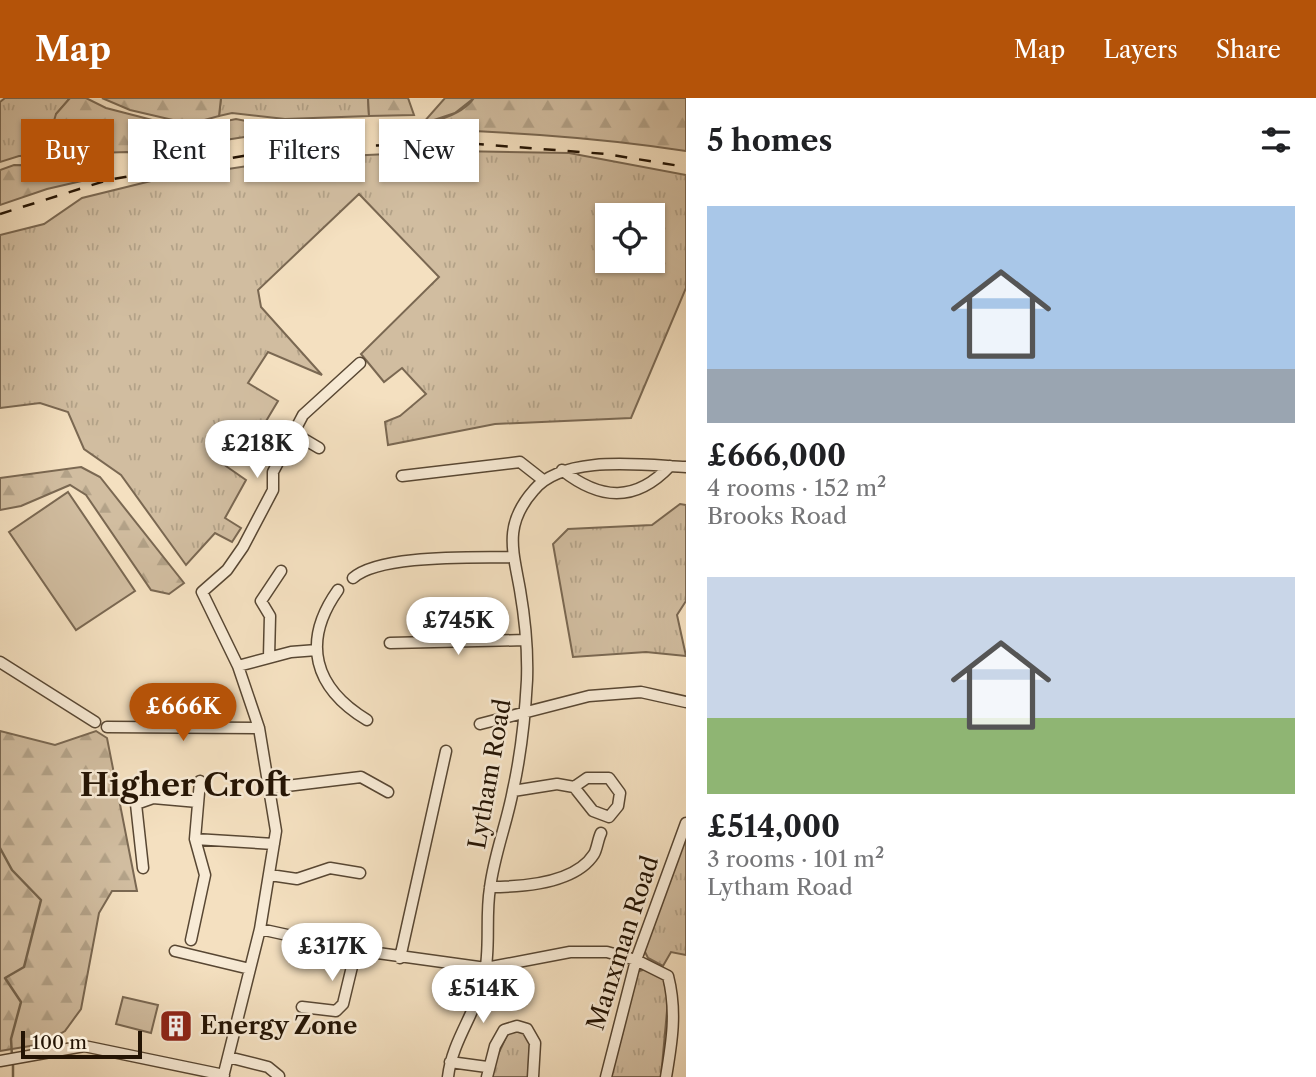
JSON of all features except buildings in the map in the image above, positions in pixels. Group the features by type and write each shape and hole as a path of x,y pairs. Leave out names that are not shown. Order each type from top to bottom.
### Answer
{"street":[{"path":"0,1061 84,1046 223,1076 260,929 276,831 259,728 238,666 202,590 227,570 243,547 273,490 273,472 303,415 360,363"},
{"path":"292,432 319,448"},
{"path":"402,477 520,461 543,480 562,470 614,464 686,467"},
{"path":"562,470 595,491 636,493 656,482 670,466"},
{"name":"Lytham Road","path":"448,1077 450,1062 480,996 486,968 490,887 513,791 526,713 526,640 520,588 512,557 512,539 518,514 543,480"},
{"path":"353,578 359,572 376,566 420,559 512,557"},
{"path":"269,657 270,616 261,601 281,571"},
{"path":"338,590 324,610 316,634 317,661 328,687 347,708 367,720"},
{"path":"390,643 526,640"},
{"path":"238,666 269,657 317,650"},
{"path":"0,662 95,722"},
{"path":"481,724 589,696 641,692 686,702"},
{"path":"107,727 259,728"},
{"path":"400,958 446,751"},
{"path":"270,788 361,777 388,792"},
{"path":"191,940 205,875 195,839 200,780"},
{"path":"513,791 557,784 574,787"},
{"path":"135,785 143,868"},
{"path":"136,804 153,798 198,802"},
{"name":"Manxman Road","path":"606,1077 636,960 686,823"},
{"path":"490,887 516,887 572,874 593,855 601,833"},
{"path":"195,839 274,844"},
{"path":"270,875 298,879 330,868 360,873"},
{"path":"260,929 400,958 486,968 570,952 607,952 636,960 668,976 673,1035 666,1077"},
{"path":"302,1007 336,1011 343,1004 356,950"},
{"path":"174,951 250,969"},
{"path":"450,1062 487,1072 504,1030 517,1026 527,1029 535,1043 533,1077"},
{"path":"228,1057 268,1067 279,1076"}],"green space":[{"path":"5,98 70,98 56,114 57,119 21,119 21,156 0,162 0,102"},
{"path":"70,98 86,98 106,108 148,119 128,119 128,152 114,152 114,119 54,119"},
{"path":"102,98 221,98 219,116 208,119 169,119 130,110"},
{"path":"221,98 368,98 369,116 285,119 232,113 219,116"},
{"path":"368,98 408,98 414,115 369,116"},
{"path":"445,98 474,98 455,113 437,119 426,119"},
{"path":"474,98 686,98 686,151 540,135 479,132 479,119 441,119 467,106"},
{"path":"230,120 244,121 244,137 230,139"},
{"path":"479,151 569,153 686,175 686,288 631,418 495,424 388,445 385,422 400,416 426,394 402,368 384,382 361,354 439,277 359,194 258,290 261,307 322,375 268,352 248,383 278,401 256,438 232,424 220,443 223,464 246,480 225,518 241,528 232,542 215,533 186,565 121,475 84,449 68,412 40,403 0,408 0,235 44,224 82,198 147,182 230,182 230,169 244,167 244,182 365,182 365,155 379,154 379,182 479,182"},
{"path":"21,165 21,182 77,182 0,205 0,170"},
{"path":"81,467 100,477 184,583 169,594 151,590 86,495 70,485 21,506 0,510 0,478"},
{"path":"68,492 135,591 76,630 9,532"},
{"path":"680,504 686,505 686,601 677,615 686,656 646,652 573,657 553,544 568,529 652,525"},
{"path":"0,731 55,745 96,731 107,738 137,891 112,891 99,913 81,1009 65,1031 42,1044 0,1051"},
{"path":"686,834 686,955 671,952 663,966 648,958 644,950"},
{"path":"646,969 663,977 668,1000 661,1077 610,1077 636,972"},
{"path":"123,997 158,1005 151,1033 116,1024"},
{"path":"509,1031 524,1032 530,1043 528,1077 491,1077 493,1065"}],"waterway":[{"path":"0,848 12,870 41,900 24,967 5,978 21,1002 11,1039 12,1056"},
{"path":"13,1063 13,1077"}],"railway":[{"path":"0,214 108,180 288,148 464,143 606,154 686,167"}],"place":[{"name":"Energy Zone","path":"176,1026"}],"district":[{"name":"Higher Croft","path":"185,785"}]}
